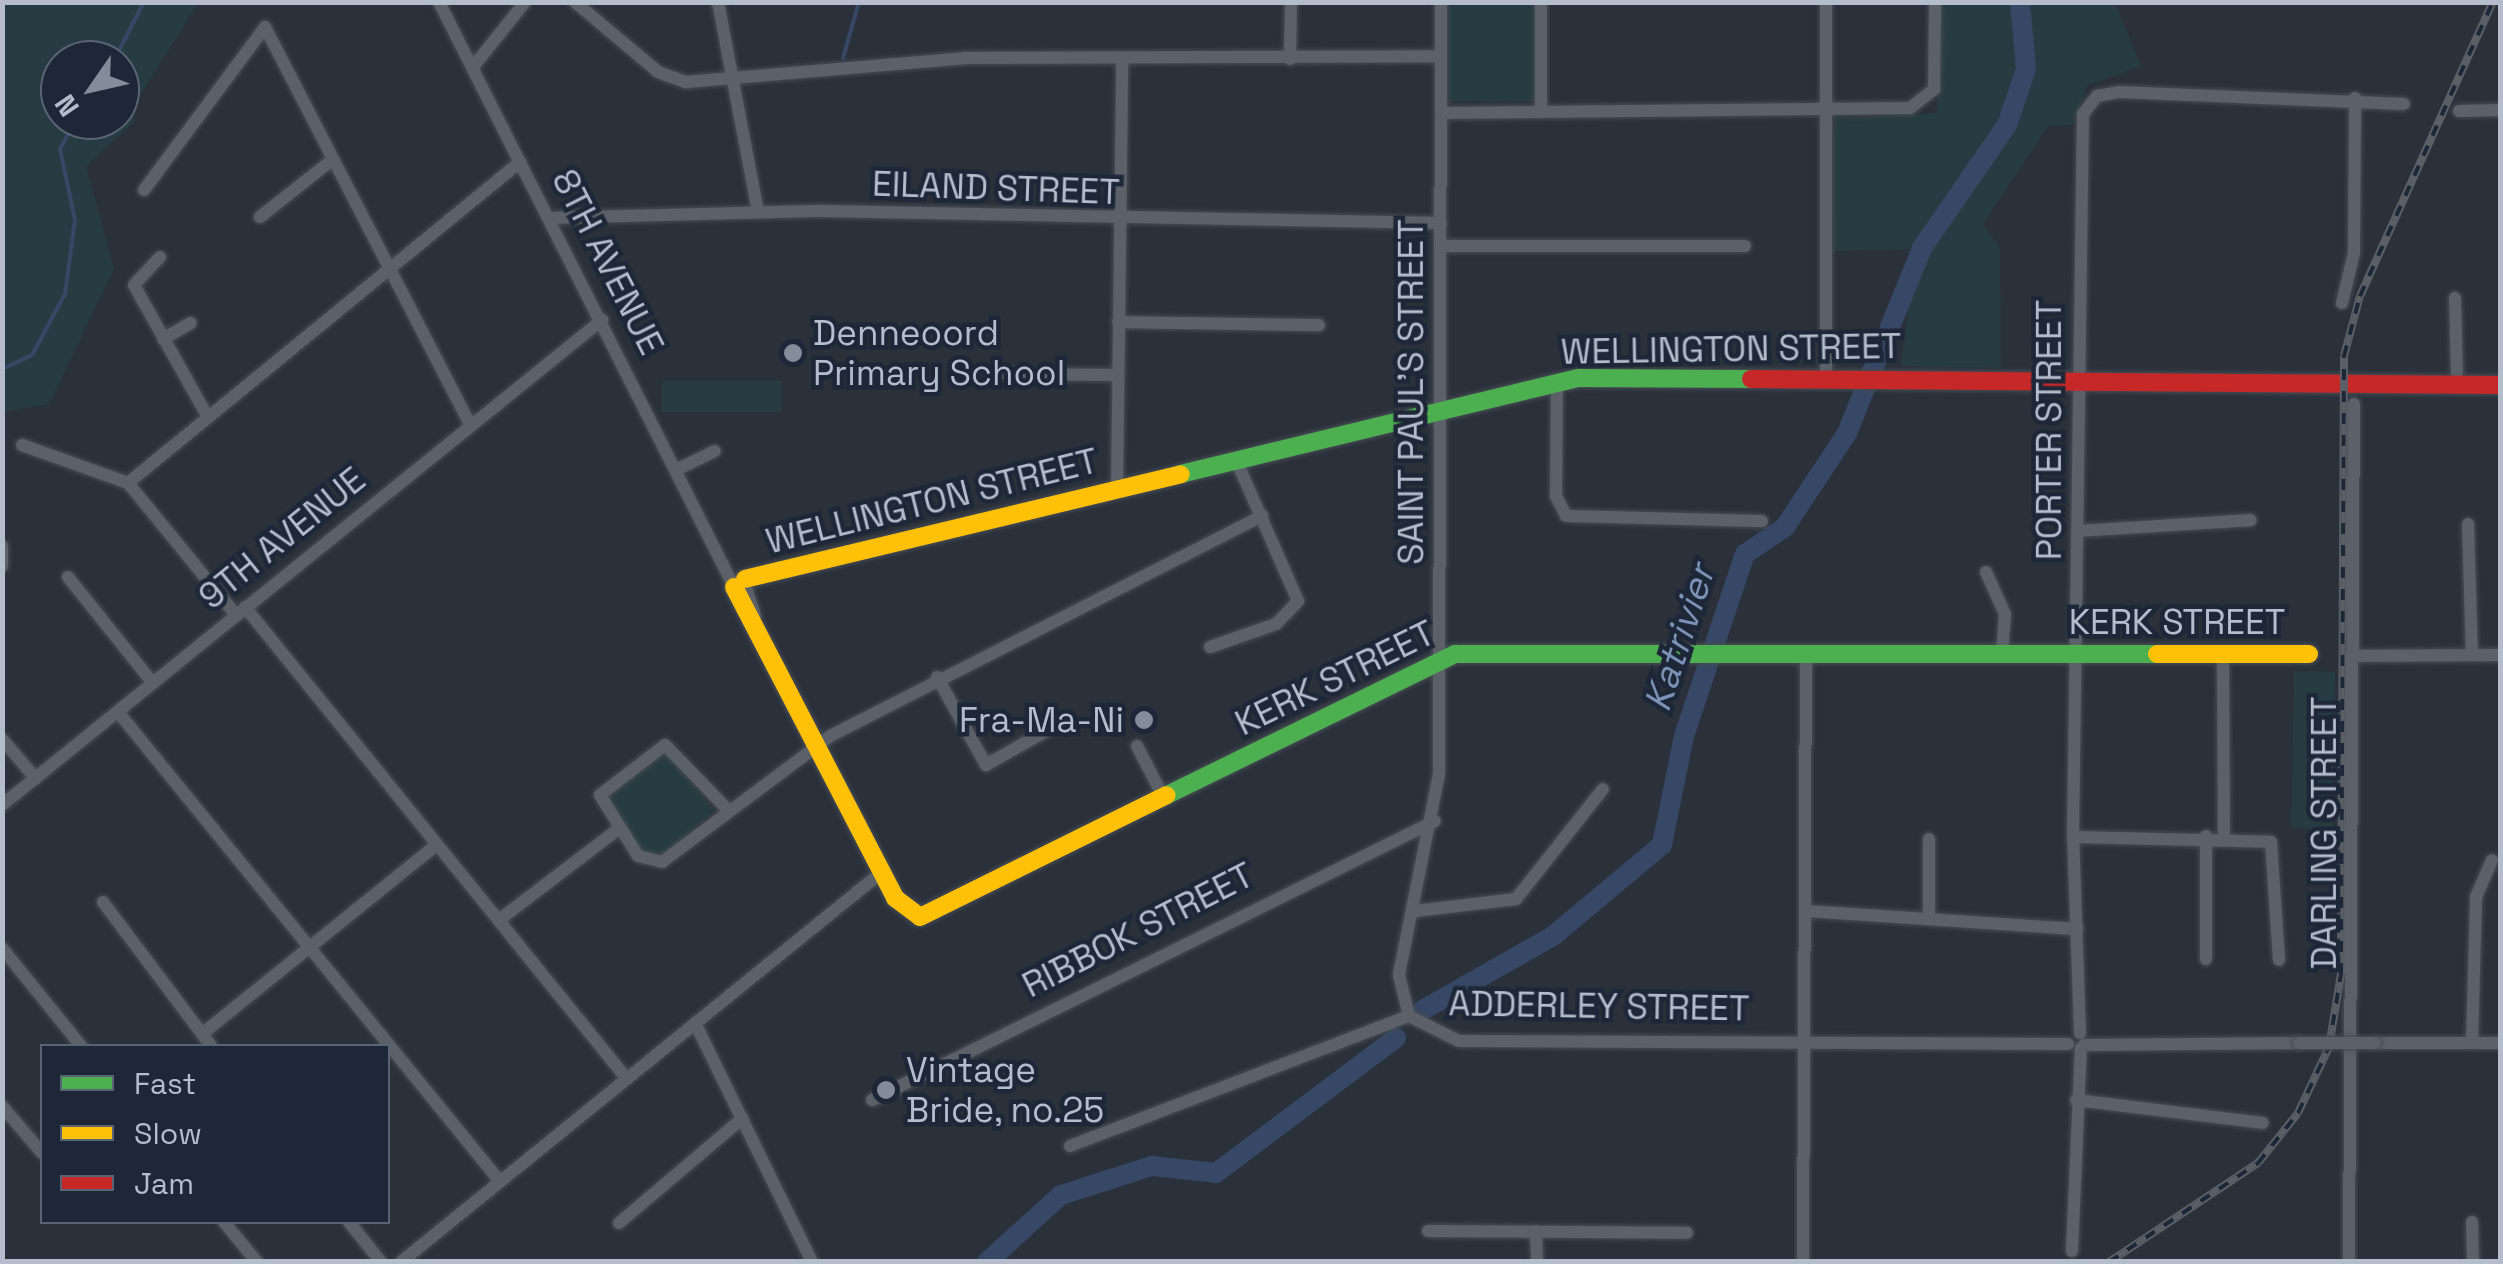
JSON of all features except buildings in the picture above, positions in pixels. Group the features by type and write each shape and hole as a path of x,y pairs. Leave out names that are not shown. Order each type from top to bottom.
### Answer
{"street":[{"name":"8TH AVENUE","path":"439,2 676,470 738,581 882,872 907,912"},
{"path":"473,68 525,2"},
{"path":"575,2 670,79 964,58 1440,56"},
{"path":"718,2 758,212"},
{"path":"1290,2 1290,59"},
{"name":"SAINT PAUL'S STREET","path":"1409,1016 1399,975 1435,821 1443,658 1441,2"},
{"path":"1540,2 1541,112"},
{"path":"1826,2 1826,379"},
{"path":"1442,113 1910,108 1934,89 1935,2"},
{"path":"144,190 266,28 470,424"},
{"path":"1117,490 1117,222 1122,59"},
{"name":"PORTER STREET","path":"2072,1252 2077,1076 2073,837 2081,124 2092,99 2230,90 2356,98"},
{"path":"2342,304 2354,253 2356,98 2404,104"},
{"path":"2459,110 2500,110"},
{"path":"260,217 332,160"},
{"path":"128,483 206,414 520,162"},
{"name":"EILAND STREET","path":"549,218 758,212 1117,222 1441,223"},
{"path":"1440,246 1745,246"},
{"path":"160,257 134,285 206,414"},
{"path":"2455,298 2457,372"},
{"name":"9TH AVENUE","path":"2,806 602,320"},
{"path":"163,339 191,322"},
{"path":"1118,322 1319,325"},
{"path":"1006,374 1118,376"},
{"name":"WELLINGTON STREET","path":"738,581 1557,382 1826,379 2500,385"},
{"path":"1557,382 1556,496 1566,516 1762,522"},
{"name":"DARLING STREET","path":"2348,1262 2354,404"},
{"path":"22,445 128,483 499,920 627,1079"},
{"path":"676,470 715,452"},
{"path":"1210,647 1276,624 1298,601 1237,462"},
{"path":"728,810 683,753 660,745 602,791 616,831 657,864 817,744 936,677 1262,516"},
{"path":"2078,531 2251,520"},
{"path":"2468,524 2472,654"},
{"path":"2,546 2,566"},
{"path":"1986,572 2004,614 2002,654"},
{"path":"68,576 154,683"},
{"path":"2223,653 2224,837"},
{"name":"KERK STREET","path":"907,912 949,908 1443,658 2310,654"},
{"path":"2354,656 2500,654"},
{"path":"1803,1262 1806,655"},
{"path":"936,677 986,765 1067,720"},
{"path":"118,712 389,1044"},
{"path":"2,739 36,779"},
{"path":"1137,746 1164,798"},
{"path":"1414,910 1516,899 1603,789"},
{"name":"RIBBOK STREET","path":"872,1100 1435,821"},
{"path":"499,920 616,831"},
{"path":"2206,836 2206,959"},
{"path":"2073,837 2266,839 2278,855 2279,960"},
{"path":"1929,839 1929,913"},
{"path":"202,1034 436,845"},
{"path":"2472,1044 2476,897 2492,860"},
{"path":"401,1262 498,1178 882,872"},
{"path":"103,902 210,1044"},
{"path":"1805,911 1929,913 2077,929"},
{"path":"2,948 79,1044"},
{"name":"ADDERLEY STREET","path":"1070,1146 1409,1016 1460,1041 2500,1043"},
{"path":"695,1023 808,1260"},
{"path":"390,1045 498,1178"},
{"path":"2076,1100 2263,1122"},
{"path":"4,1111 40,1151"},
{"path":"619,1223 743,1118"},
{"path":"2472,1222 2473,1262"},
{"path":"226,1224 257,1262"},
{"path":"351,1224 382,1262"},
{"path":"1536,1231 1538,1262"},
{"path":"1428,1232 1687,1233"}],"green space":[{"path":"3,2 197,5 140,95 140,40 40,40 40,140 114,140 86,166 114,269 49,404 3,412"},
{"path":"1449,3 1537,3 1537,101 1449,101"},
{"path":"1940,3 2115,3 2141,66 2088,85 2072,125 2048,126 1983,224 2000,248 2001,368 1901,366 1916,249 1834,251 1835,118 1937,113"},
{"path":"662,381 781,381 781,412 662,412"},
{"path":"2294,671 2335,672 2332,829 2291,828"},
{"path":"665,752 714,810 662,857 642,854 604,795"}],"waterway":[{"path":"124,40 144,2"},
{"path":"843,58 859,2"},
{"name":"Katrivier","path":"1421,1011 1553,936 1662,845 1684,736 1745,554 1785,527 1847,433 1922,248 2007,125 2026,69 2020,2"},
{"path":"2,369 32,355 65,294 75,220 60,149 65,140"},
{"name":"Katrivier","path":"987,1262 1061,1195 1152,1166 1216,1173 1396,1038"}],"railway":[{"path":"2109,1262 2258,1163 2298,1113 2329,1047 2341,974 2344,356 2360,296 2493,2"}],"traffic: fast":[{"path":"1181,474 1579,378 1751,379"},
{"path":"1167,795 1455,654 2157,654"}],"traffic: slow":[{"path":"745,579 1181,474"},
{"path":"734,587 895,898 920,917 1167,795"},
{"path":"2157,654 2309,654"}],"traffic: jam":[{"path":"1751,379 2500,385"}],"place":[{"name":"Denneoord Primary School","path":"793,353"},
{"name":"Fra-Ma-Ni","path":"1144,720"},
{"name":"Vintage Bride, no.25","path":"886,1090"}]}
